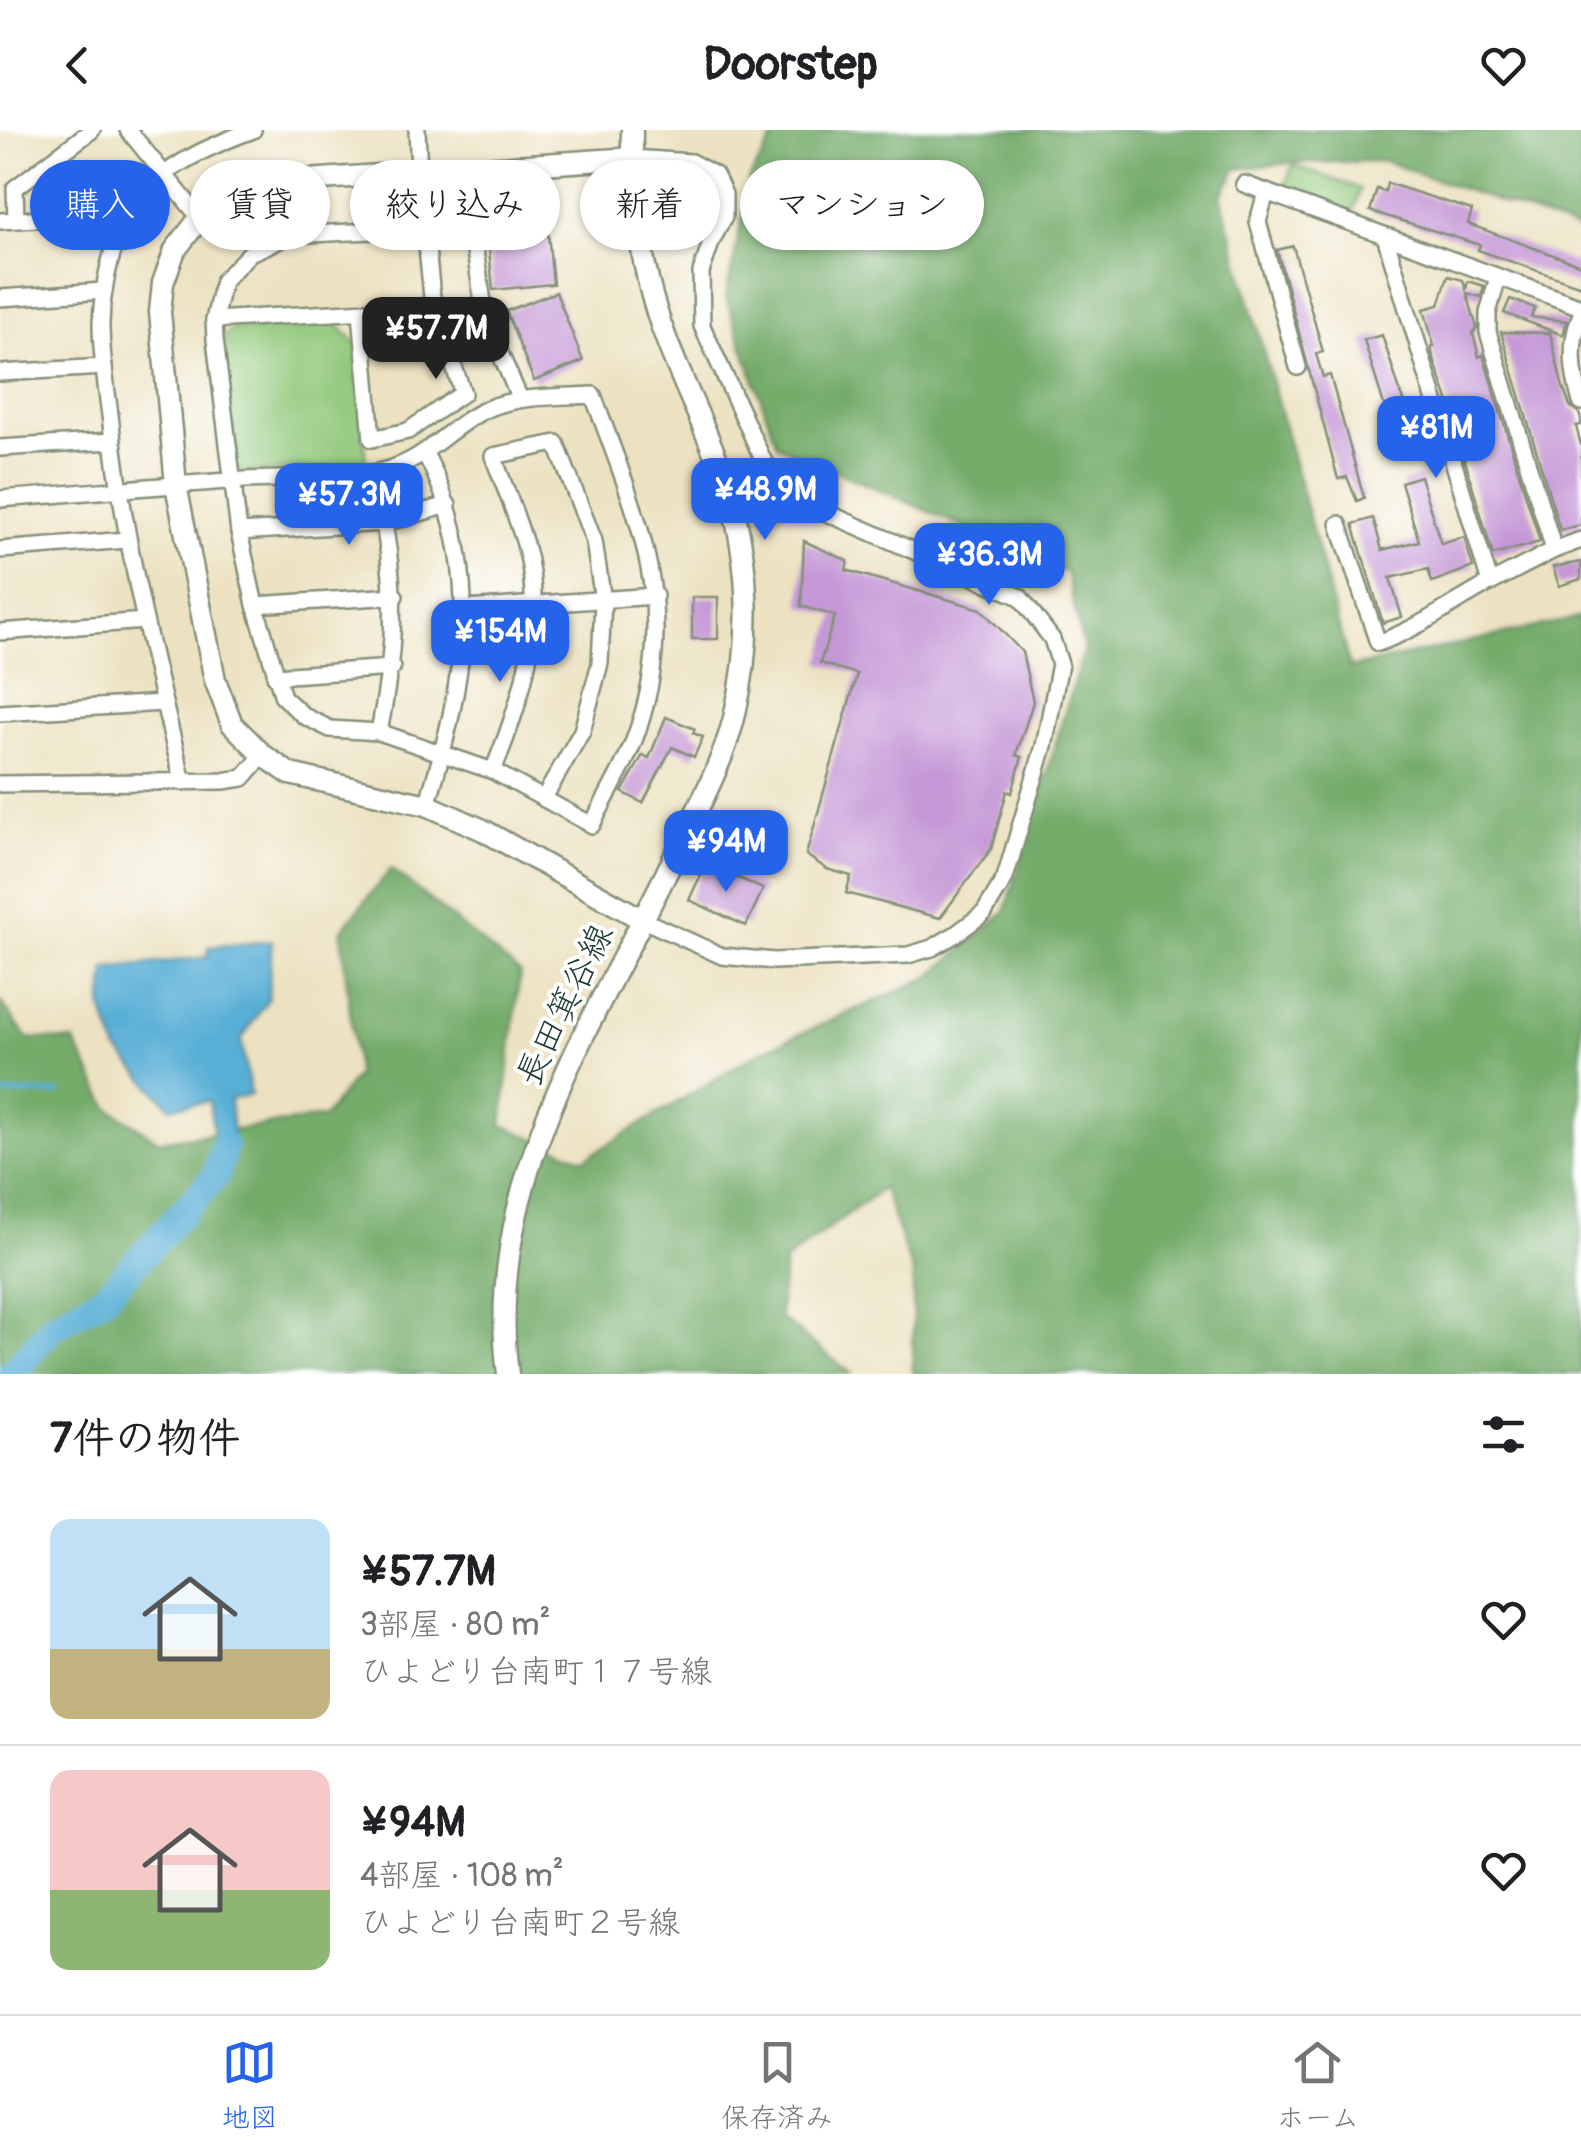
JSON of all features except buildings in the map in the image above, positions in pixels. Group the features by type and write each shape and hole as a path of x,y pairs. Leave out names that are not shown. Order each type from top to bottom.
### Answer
{"street":[{"path":"8,220 15,188 92,130"},
{"path":"128,130 153,160"},
{"path":"170,170 253,130"},
{"path":"416,130 417,160"},
{"name":"長田箕谷線","path":"508,1374 503,1334 511,1234 522,1181 594,1014 724,754 743,675 746,578 729,494 665,335 648,282 632,158 634,130"},
{"path":"190,231 175,250 163,284 160,312 176,485 215,680 232,724 262,755 290,774 427,805 483,830 643,920 722,956 774,961 908,955 932,948 984,913 1005,878 1044,746 1060,664 1052,639 1020,597 827,513 794,492 764,462 702,326 701,272 724,217 724,194 714,175 691,162 632,158 560,162"},
{"path":"170,180 190,206"},
{"path":"1244,184 1581,310 1571,356 1581,402"},
{"path":"1266,192 1258,222 1298,367"},
{"path":"0,499 231,481 380,472 426,453 457,426 486,410 520,399 592,394 644,534 655,596 652,670 644,705 633,744 592,826 492,771 379,732 330,729 304,716 283,697 255,605 239,532 231,481 219,388 214,320 223,281 250,252 291,235 350,231"},
{"path":"1385,236 1490,583"},
{"path":"117,250 104,291 101,327 112,440 126,540 183,782"},
{"path":"361,312 372,439 408,431 463,393 434,307 428,250"},
{"path":"474,250 486,321 520,399"},
{"path":"1498,277 1488,313 1491,344 1554,550"},
{"path":"0,298 104,291"},
{"path":"214,320 434,307"},
{"path":"0,373 104,367"},
{"path":"0,448 112,440"},
{"path":"492,771 518,709 533,606 526,548 494,456 556,443 594,541 604,601 600,663 582,731 544,798"},
{"path":"426,453 448,504 466,608 458,684 444,752 427,805"},
{"path":"239,532 384,523 448,504"},
{"path":"379,732 392,668 395,596 384,523"},
{"path":"1339,524 1378,643 1411,631 1433,614 1490,583 1581,540"},
{"path":"0,550 126,540"},
{"path":"255,605 395,596"},
{"path":"466,608 655,596"},
{"path":"0,632 145,621"},
{"path":"276,676 392,668"},
{"path":"0,713 163,703"},
{"path":"0,784 242,778 262,755"}],"green space":[{"path":"778,130 1581,130 1581,231 1384,161 1289,163 1236,169 1221,196 1350,668 1581,617 1581,1374 913,1374 913,1273 883,1188 785,1261 779,1317 852,1374 0,1374 0,1001 27,1038 74,1041 109,1108 159,1141 324,1117 357,1075 341,931 391,869 520,973 502,1125 584,1159 761,1051 930,977 1005,912 1084,649 1066,572 777,445 726,298 740,228 740,250 984,250 984,160 760,160"},
{"path":"1293,165 1360,189 1353,212 1284,188"},
{"path":"333,321 357,343 366,466 242,473 235,466 221,341 232,328"}],"water":[{"path":"272,941 268,999 241,1040 251,1095 230,1099 233,1134 227,1146 221,1147 214,1136 209,1101 170,1107 117,1049 102,1008 106,969 208,957 209,947"}],"waterway":[{"path":"0,1094 59,1093"},
{"path":"11,1374 53,1326 105,1296 216,1176 224,1146"}]}
